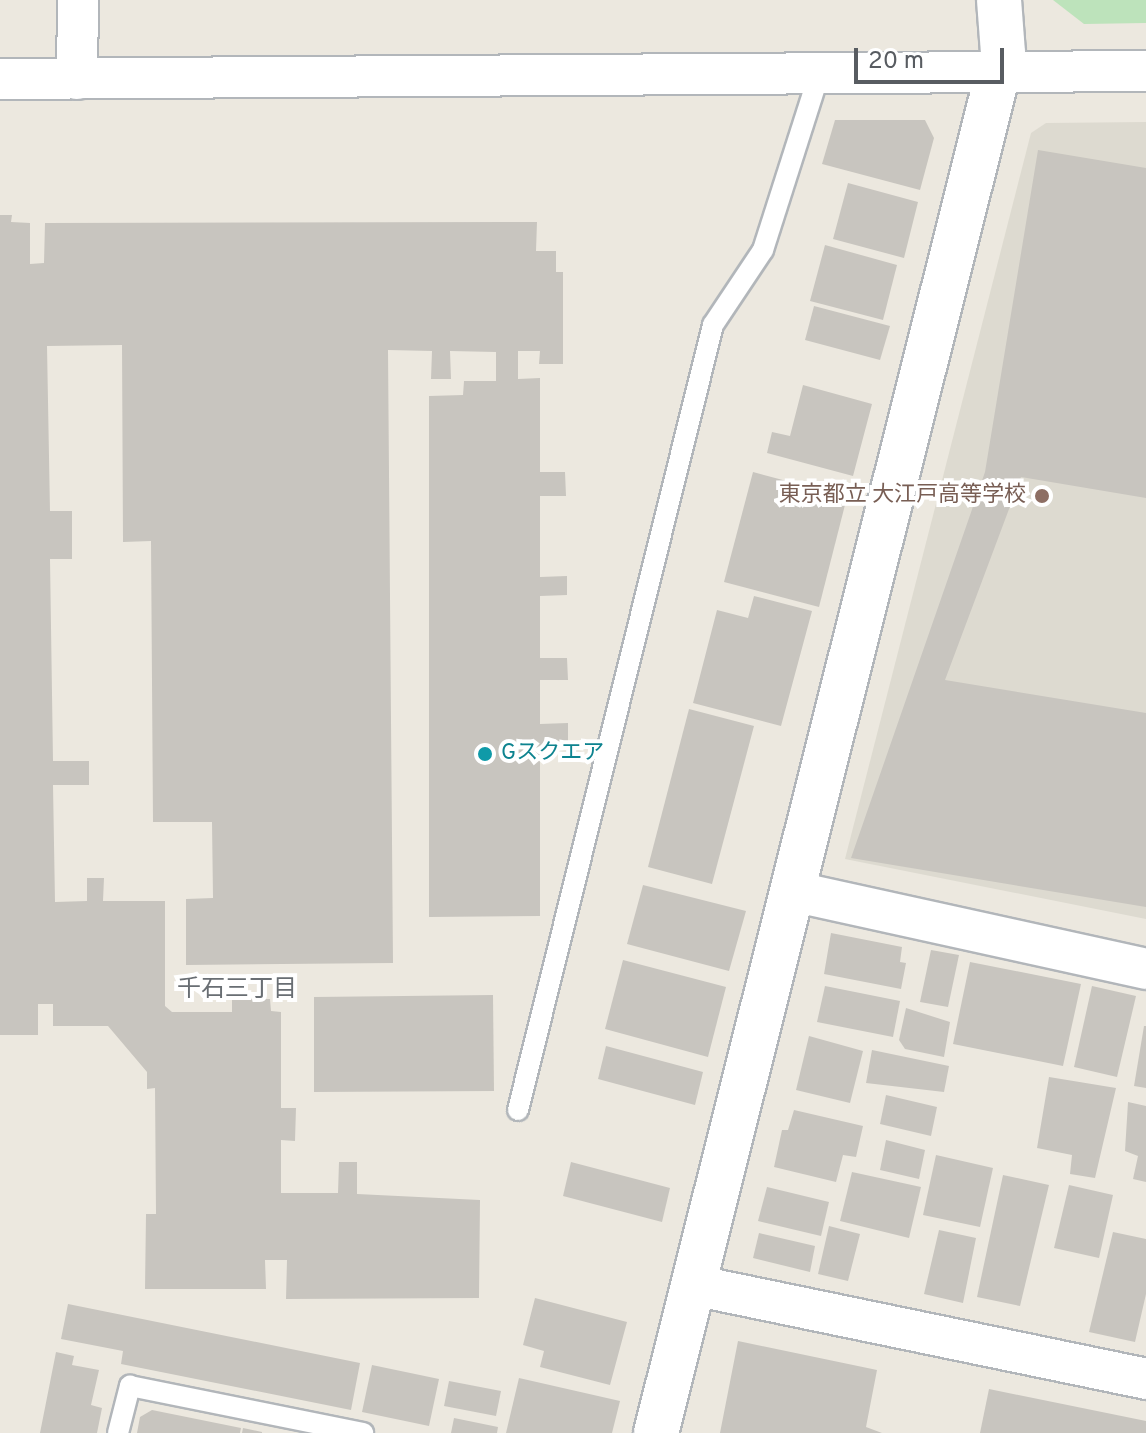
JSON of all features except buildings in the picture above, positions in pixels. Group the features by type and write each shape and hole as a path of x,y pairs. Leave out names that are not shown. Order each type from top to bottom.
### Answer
{"street":[{"path":"77,79 78,0"},
{"path":"656,1433 1003,53 999,0"},
{"path":"0,79 1146,71"},
{"path":"792,891 1146,969"},
{"path":"693,1285 1146,1379"}],"lane":[{"path":"518,1110 713,325 763,250 819,74"},
{"path":"118,1433 130,1386 363,1433"}],"shaded area":[{"name":"東京都立 大江戸高等学校","path":"1146,122 1146,919 845,859 1031,133 1046,123"}],"green space":[{"path":"1053,0 1146,0 1146,23 1084,24"}],"place":[{"name":"東京都立 大江戸高等学校","path":"1042,496"},
{"name":"Gスクエア","path":"485,754"}],"district":[{"name":"千石三丁目","path":"237,991"}]}
